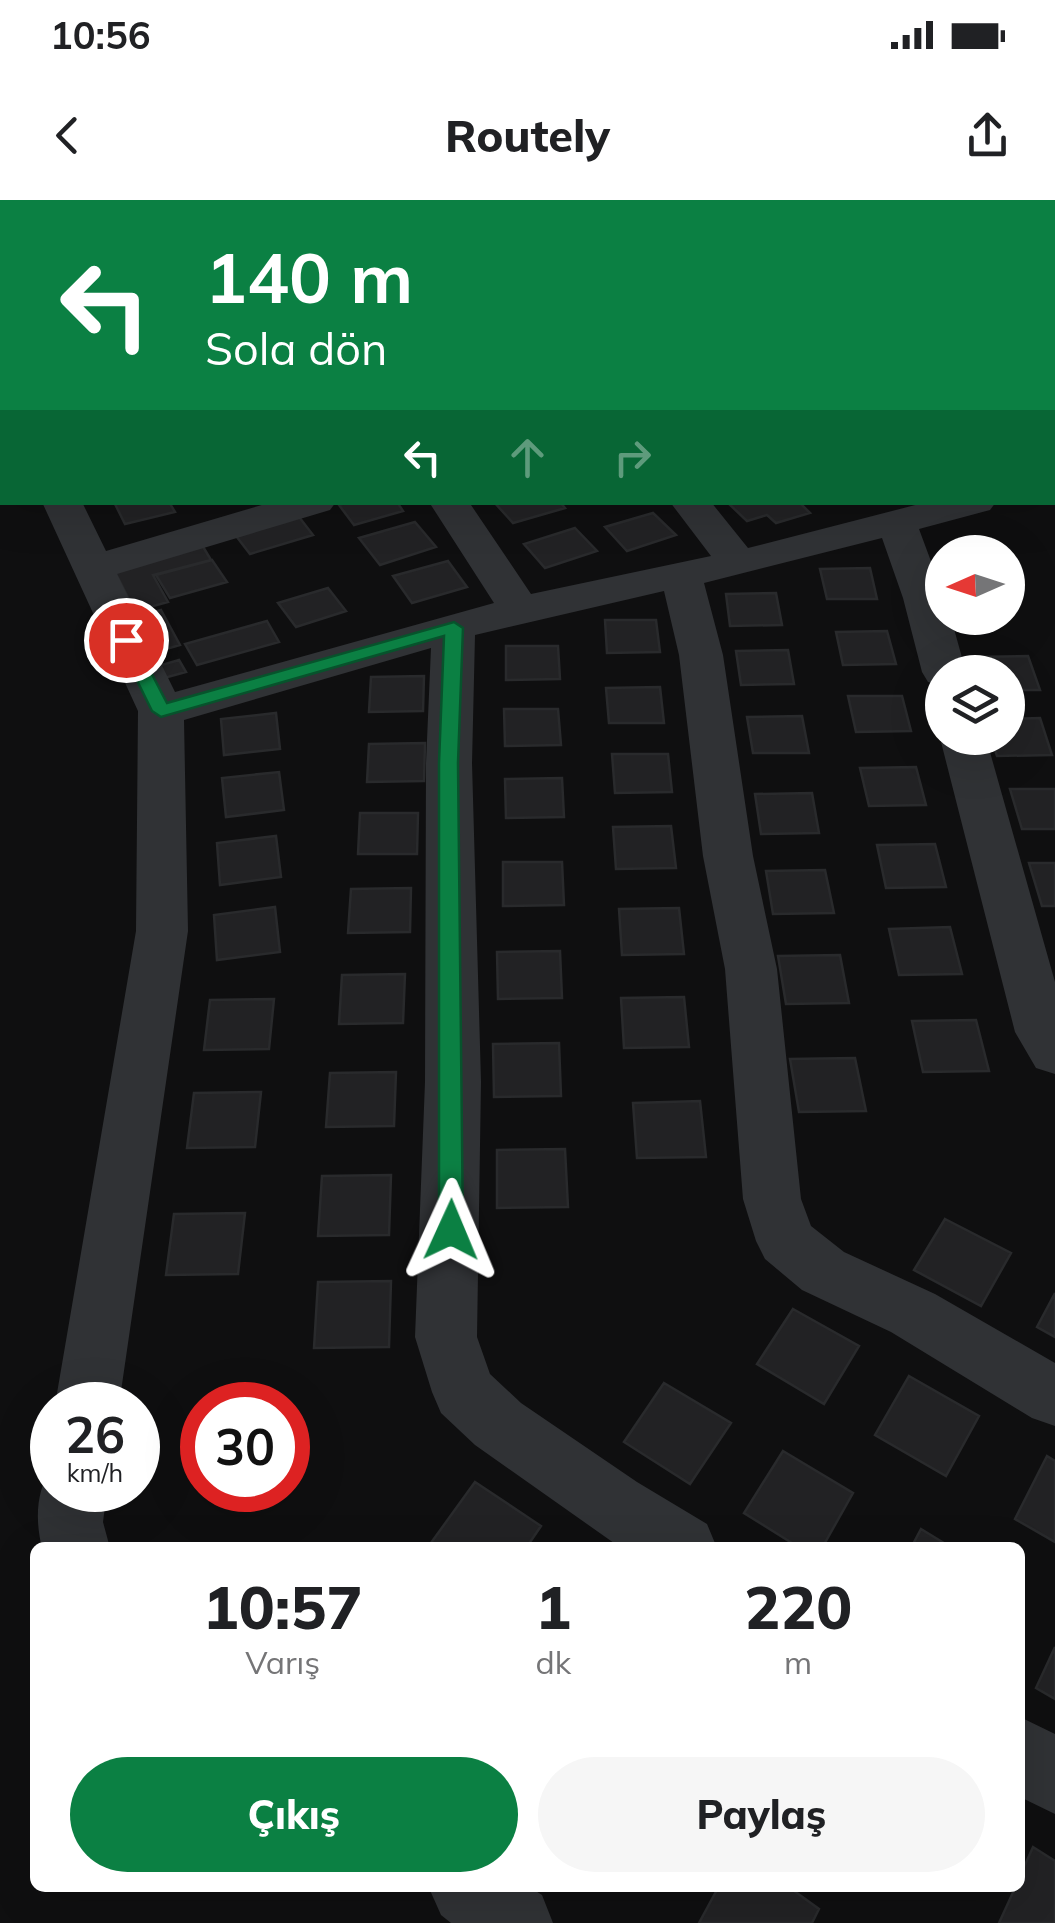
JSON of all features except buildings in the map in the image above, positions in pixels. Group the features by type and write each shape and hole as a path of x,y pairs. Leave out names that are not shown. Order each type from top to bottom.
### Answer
{"street":[{"path":"63,505 161,711 162,931 91,1382"},
{"path":"91,568 219,516 295,505"},
{"path":"451,505 520,608"},
{"path":"692,505 738,563"},
{"path":"161,711 520,608 738,563 934,510 924,598 939,655"},
{"path":"681,575 701,655 728,856 751,969 772,1199 786,1242 824,1271 913,1313 1055,1397"},
{"path":"454,628 449,763 453,1082 446,1337 464,1392 498,1424 673,1542"},
{"path":"968,755 1042,1032 1055,1052"},
{"path":"71,1512 74,1542"},
{"path":"1025,1757 1055,1777"},
{"path":"473,1892 514,1923"}],"route":[{"path":"126,640 161,711 454,628 449,763 451,1230"}]}
